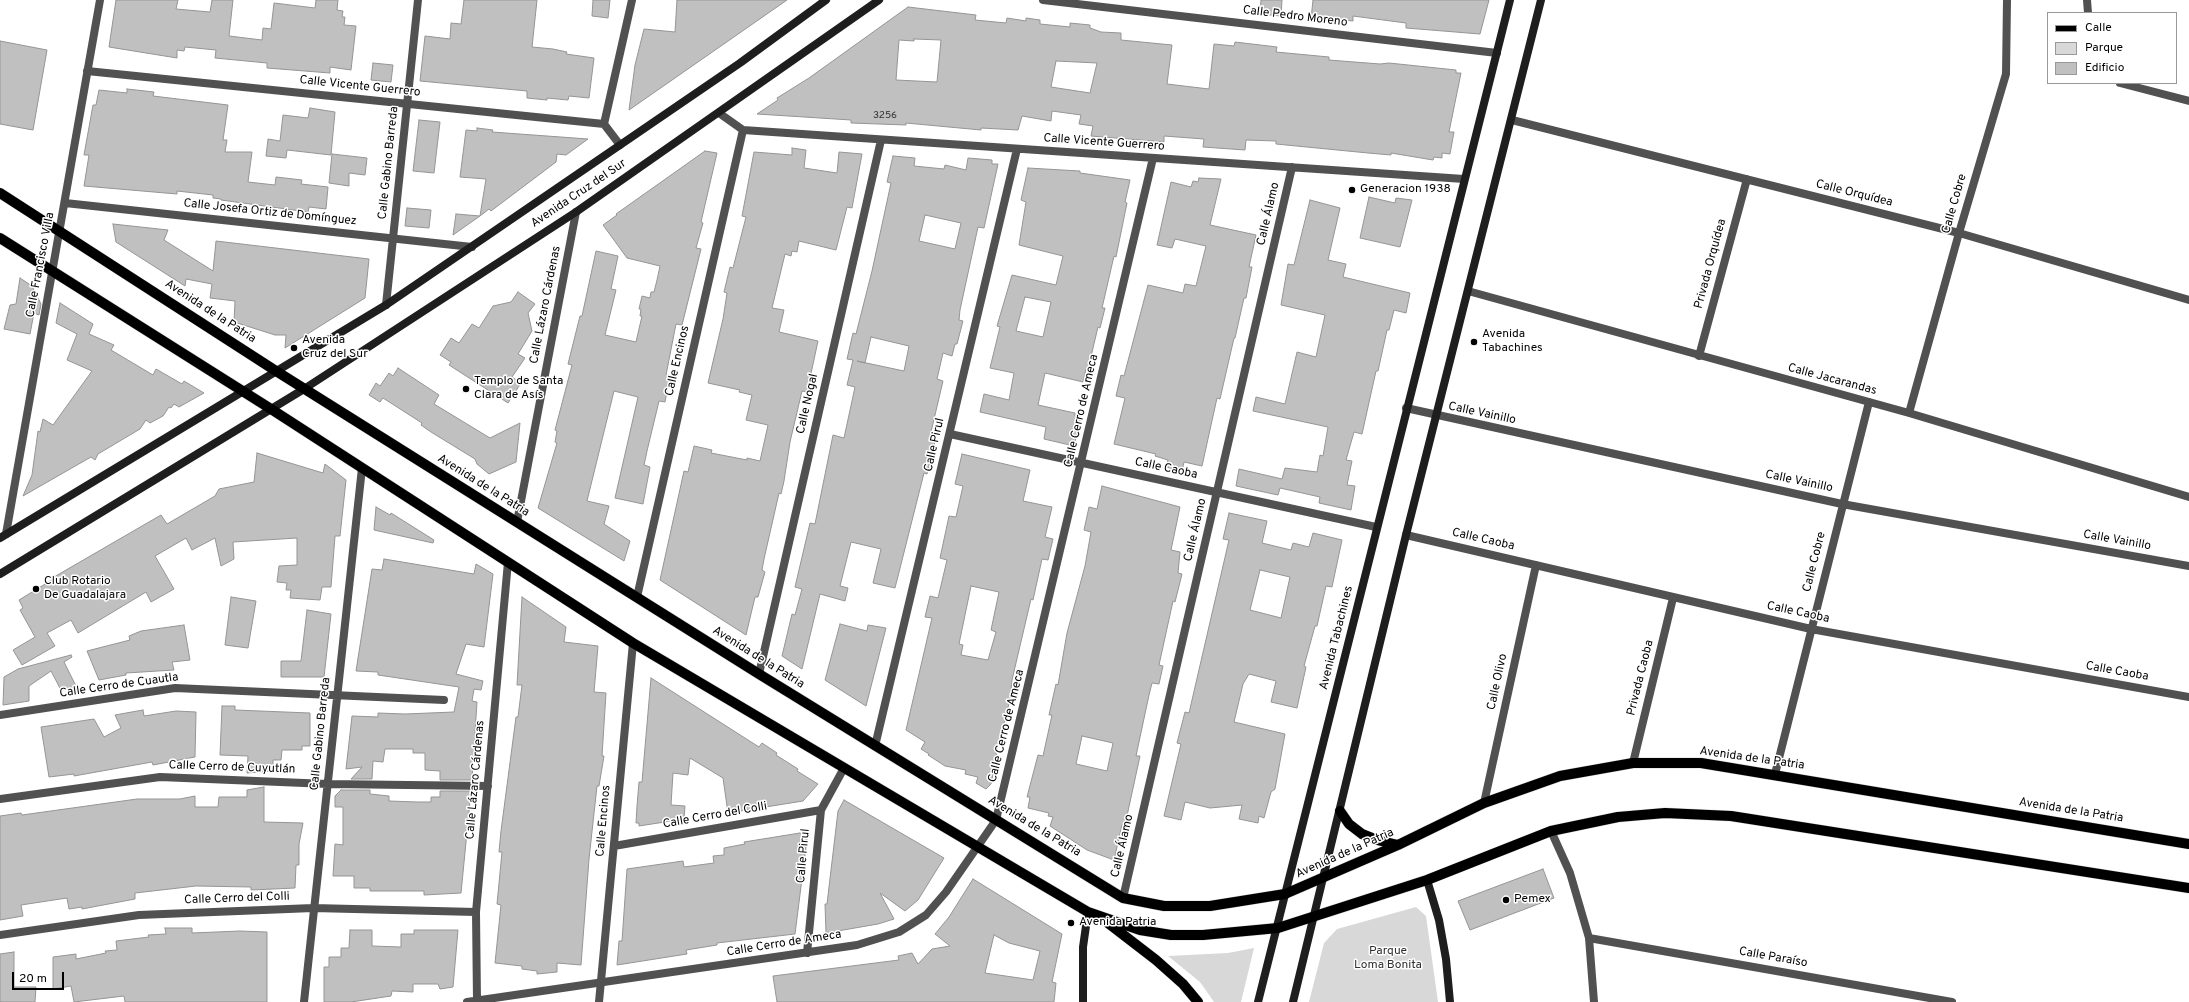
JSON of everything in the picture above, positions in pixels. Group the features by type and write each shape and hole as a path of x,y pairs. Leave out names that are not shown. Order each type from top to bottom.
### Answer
{"main road":[{"name":"Avenida de la Patria","path":"0,192 304,389 759,674 1123,898 1164,906 1210,906 1286,894 1398,845 1484,803 1560,776 1633,763 1701,763 2189,844"},
{"path":"0,238 271,409 633,643 978,848 1102,919 1140,930 1171,935 1203,935 1278,928 1427,880 1550,831 1618,817 1665,814 1732,816 2189,888"},
{"path":"1340,811 1350,824 1362,834 1377,840 1398,845"},
{"path":"1102,919 1156,960 1183,984 1198,1002"}],"street":[{"name":"Calle Francisco Villa","path":"3,536 65,203 100,0"},
{"name":"Calle Gabino Barreda","path":"386,305 418,0"},
{"path":"620,145 604,124 632,0"},
{"name":"Avenida Cruz del Sur","path":"3,536 386,305 740,63 826,0"},
{"name":"Avenida Cruz del Sur","path":"0,574 304,389 576,212 879,0"},
{"name":"Calle Pedro Moreno","path":"1042,0 1497,53"},
{"name":"Avenida Tabachines","path":"1258,1002 1278,928 1376,527 1510,0"},
{"path":"1293,1002 1315,917 1406,534 1512,120 1541,0"},
{"name":"Calle Cobre","path":"1909,413 1959,233 2006,74 2006,0"},
{"path":"2087,0 2088,12"},
{"name":"Calle Vicente Guerrero","path":"87,72 604,124"},
{"path":"2124,84 2189,101"},
{"path":"719,113 743,130"},
{"name":"Calle Orquídea","path":"1512,120 1959,233 2189,300"},
{"name":"Calle Vicente Guerrero","path":"743,130 1464,179"},
{"name":"Calle Encinos","path":"637,597 743,130"},
{"name":"Calle Nogal","path":"759,674 881,140"},
{"name":"Calle Pirul","path":"875,746 1017,149"},
{"name":"Calle Cerro de Ameca","path":"468,1002 857,945 899,932 926,915 946,892 996,820 1082,463 1153,158"},
{"name":"Calle Álamo","path":"1123,898 1292,167"},
{"name":"Privada Orquídea","path":"1699,356 1747,179"},
{"name":"Calle Josefa Ortiz de Domínguez","path":"65,203 472,247"},
{"name":"Calle Lázaro Cárdenas","path":"517,522 576,212"},
{"name":"Calle Jacarandas","path":"1468,291 1909,413 2189,497"},
{"name":"Calle Cobre","path":"1774,774 1869,402"},
{"name":"Calle Vainillo","path":"1406,408 1436,416 1842,504 2189,566"},
{"name":"Calle Caoba","path":"950,434 1376,527"},
{"name":"Calle Gabino Barreda","path":"304,1002 313,908 338,695 362,468"},
{"name":"Calle Caoba","path":"1406,534 1673,598 1811,629 2189,697"},
{"name":"Calle Lázaro Cárdenas","path":"477,1001 476,912 508,562"},
{"name":"Calle Olivo","path":"1484,803 1536,565"},
{"name":"Privada Caoba","path":"1633,763 1673,598"},
{"name":"Calle Encinos","path":"599,1002 633,643"},
{"name":"Calle Cerro de Cuautla","path":"0,715 176,688 444,700"},
{"name":"Calle Pirul","path":"807,953 821,810 844,768"},
{"name":"Calle Cerro de Cuyutlán","path":"0,799 160,777 328,784 488,786"},
{"name":"Calle Cerro del Colli","path":"614,846 821,810"},
{"path":"1550,831 1570,872 1589,938 1594,1002"},
{"path":"1427,880 1439,920 1446,959 1450,1002"},
{"name":"Calle Cerro del Colli","path":"0,935 139,915 313,908 476,912"},
{"path":"1083,1002 1083,948 1088,912"},
{"name":"Calle Paraíso","path":"1589,938 1952,1002"}],"green space":[{"name":"Parque Loma Bonita","path":"1416,907 1426,916 1438,1002 1309,1002 1324,943 1337,929"},
{"path":"1254,948 1241,1002 1214,1002 1200,982 1168,956 1228,953"}],"building":[{"path":"116,0 178,0 176,9 210,12 212,0 233,0 229,36 262,40 263,28 271,29 274,3 315,8 316,0 338,0 337,10 343,11 342,17 345,17 344,25 356,26 351,70 330,67 330,73 267,68 267,63 215,58 216,50 185,47 184,51 177,50 177,58 109,47"},
{"path":"464,0 537,0 532,47 553,49 567,52 566,54 594,58 589,98 569,96 568,100 547,98 547,100 527,98 527,91 420,81 425,36 450,39 451,23 461,24"},
{"path":"593,0 610,0 608,18 592,16"},
{"path":"677,0 787,0 629,110 635,65 644,29 675,32"},
{"path":"1261,0 1282,0 1281,16 1260,14"},
{"path":"1313,0 1489,0 1480,34 1406,28 1406,23 1353,16 1353,21 1343,20 1343,23 1311,19"},
{"path":"908,7 976,15 975,20 1006,23 1007,18 1026,21 1026,18 1040,20 1040,24 1070,27 1070,23 1090,25 1090,28 1101,32 1121,33 1121,40 1172,45 1167,84 1209,89 1214,44 1234,46 1235,42 1277,47 1276,52 1329,57 1329,60 1380,64 1389,63 1456,70 1456,73 1461,73 1449,132 1454,132 1450,154 1442,153 1442,158 1434,157 1433,160 1391,153 1391,155 1276,144 1276,141 1246,140 1245,150 1203,147 1204,139 1164,136 1164,142 1091,136 1093,126 1079,124 1081,115 1052,111 1051,121 1022,116 1018,130 981,128 981,130 906,123 906,125 851,123 851,120 757,114 778,100 777,98 809,78","holes":["914,39 941,40 937,82 896,80 899,40 914,41","1056,61 1097,63 1090,93 1051,87"]},
{"path":"0,41 47,50 33,130 0,124"},
{"path":"373,63 393,65 391,82 371,80"},
{"path":"127,89 154,92 153,96 228,105 223,140 227,140 225,152 252,152 248,182 275,185 276,177 302,180 301,184 328,187 326,209 309,207 308,212 221,200 213,198 213,195 177,191 177,194 84,186 89,155 84,155 93,105 96,105 99,90 127,93"},
{"path":"310,108 335,112 331,155 287,150 286,158 266,156 268,139 280,141 283,115 308,118"},
{"path":"419,120 440,122 434,173 413,171"},
{"path":"477,128 493,130 492,132 588,139 566,155 557,154 556,162 491,211 489,209 480,216 486,179 460,177 466,130 477,131"},
{"path":"792,148 806,150 804,168 837,173 839,152 862,154 852,208 847,207 836,250 799,241 797,252 792,251 791,256 785,254 772,308 784,310 779,332 818,341 807,392 802,391 790,442 784,481 781,494 779,493 764,559 762,570 765,572 758,597 755,597 746,635 660,580 684,471 688,472 694,446 712,450 711,453 760,461 768,425 746,420 752,395 739,392 740,390 708,383 723,319 727,293 724,292 730,267 733,268 746,217 742,216 754,152 792,155"},
{"path":"705,151 717,153 701,222 703,223 696,248 701,249 682,325 676,324 666,375 670,376 665,402 659,401 647,451 644,465 650,467 643,504 615,498 638,397 614,391 587,501 609,506 604,524 630,541 624,561 538,508 557,443 555,442 557,431 555,430 572,365 568,364 580,316 582,316 596,251 618,256 611,289 616,290 605,335 636,342 642,316 640,316 641,309 639,309 642,296 650,298 651,292 654,292 657,280 660,266 627,258 603,225 617,215 616,214"},
{"path":"332,154 367,158 365,175 349,173 349,186 329,183"},
{"path":"893,156 915,158 914,166 944,169 945,165 966,170 968,158 992,160 992,164 998,164 984,228 978,227 960,310 959,320 963,321 957,344 955,344 952,356 943,353 937,379 943,381 931,432 937,433 927,474 924,473 895,588 873,583 881,549 851,542 840,586 848,588 845,601 820,594 802,669 782,656 792,614 795,615 802,589 795,587 810,523 815,524 833,435 844,438 855,387 847,385 853,360 847,359 853,333 856,334 872,271 891,183 887,182","holes":["925,215 961,223 955,249 919,241","871,337 909,346 904,371 865,363"]},
{"path":"1028,168 1080,171 1080,173 1130,180 1116,257 1114,256 1102,308 1105,308 1100,328 1098,327 1088,369 1086,369 1083,382 1045,373 1038,405 1075,413 1075,416 1081,417 1074,446 1044,439 1046,427 980,412 984,394 1009,400 1014,373 990,368 1000,327 997,326 1012,275 1056,285 1063,256 1019,245 1026,202 1021,200","holes":["1025,297 1051,302 1043,337 1016,331"]},
{"path":"1199,178 1221,179 1210,225 1256,235 1249,267 1252,267 1246,298 1244,298 1220,399 1217,398 1202,466 1184,462 1182,471 1166,467 1168,460 1155,456 1156,454 1114,444 1125,398 1116,396 1121,375 1124,376 1148,285 1183,293 1185,284 1196,286 1206,246 1175,239 1172,248 1157,245 1171,182 1191,187 1193,181 1198,182"},
{"path":"1369,197 1395,203 1396,198 1412,200 1400,247 1360,238"},
{"path":"1310,200 1340,208 1328,260 1346,264 1343,277 1410,293 1406,313 1394,310 1389,330 1387,330 1378,371 1376,371 1362,434 1354,432 1346,460 1352,461 1347,485 1355,486 1351,510 1319,503 1320,497 1280,488 1278,495 1236,486 1239,469 1282,479 1285,468 1317,472 1320,455 1323,456 1328,427 1253,411 1256,397 1285,404 1297,352 1316,357 1325,315 1281,305 1288,264 1294,265"},
{"path":"407,208 431,210 429,228 405,226"},
{"path":"456,214 480,216 453,235"},
{"path":"113,224 168,230 164,240 213,271 216,241 369,259 365,298 285,348 286,335 275,335 234,322 235,301 210,298 212,284 186,279 185,286 116,242"},
{"path":"20,278 32,286 41,304 39,315 34,313 30,334 4,329 10,305 16,304"},
{"path":"518,292 535,304 528,313 532,331 518,354 525,358 512,377 521,383 508,403 449,365 451,362 440,355 451,338 459,343 472,324 479,328 493,306 511,302"},
{"path":"60,303 93,324 89,334 114,345 111,350 153,375 156,369 182,384 184,381 204,393 179,407 174,404 171,408 169,407 163,416 150,423 146,420 140,429 98,454 95,460 91,457 23,496 32,475 38,431 40,432 43,419 53,425 92,371 67,360 77,334 56,323"},
{"path":"398,368 439,395 434,404 490,438 520,423 516,462 489,474 477,464 475,459 431,432 421,425 422,423 383,398 380,402 369,395 376,383 380,386 389,373 393,376"},
{"path":"257,453 323,473 325,464 346,480 340,536 335,536 331,587 322,587 320,600 290,598 291,590 286,590 287,583 277,582 279,566 297,565 297,538 233,542 234,559 221,566 215,538 192,550 186,538 155,556 174,589 151,602 146,592 78,633 71,620 47,633 55,646 22,665 13,650 35,637 20,610 23,608 19,600 55,578 54,577 161,515 167,524 215,496 219,489 254,482"},
{"path":"962,454 1030,470 1023,501 1052,507 1045,537 1053,539 1048,560 1042,559 1033,600 1031,599 1012,680 1010,700 996,754 991,784 986,789 976,783 978,777 965,774 966,770 945,766 928,755 929,754 921,749 925,742 906,730 932,618 925,617 930,596 938,598 947,560 940,558 949,516 956,517 963,486 955,484","holes":["971,586 999,592 991,630 996,632 988,660 961,655 963,645 959,644"]},
{"path":"1102,486 1180,507 1171,550 1180,552 1178,573 1182,574 1175,602 1173,601 1159,665 1163,666 1159,684 1152,683 1149,695 1136,756 1140,756 1125,825 1122,825 1114,860 1087,850 1050,826 1053,817 1048,816 1049,813 1028,808 1030,797 1027,797 1038,755 1043,756 1052,715 1049,715 1056,684 1058,685 1067,633 1085,566 1091,532 1084,530 1089,507 1097,509","holes":["1082,736 1113,743 1107,771 1076,764"]},
{"path":"376,507 390,515 391,513 434,540 433,543 374,530"},
{"path":"1229,513 1267,521 1262,543 1291,550 1293,543 1309,547 1313,533 1342,540 1332,587 1326,586 1317,626 1315,626 1304,666 1306,667 1297,708 1271,702 1276,681 1249,674 1243,684 1234,722 1285,734 1275,789 1271,792 1264,818 1259,816 1258,823 1239,819 1242,805 1210,808 1185,802 1181,820 1164,816 1181,744 1177,743 1185,712 1189,713 1229,540 1223,539","holes":["1260,570 1290,577 1281,618 1250,610"]},
{"path":"384,559 474,574 476,564 493,574 484,647 466,644 456,674 483,681 481,690 474,689 472,701 477,702 472,780 440,780 440,771 425,770 425,753 413,753 413,749 385,749 383,762 373,761 372,779 351,779 362,767 346,769 352,716 378,717 378,713 405,714 454,712 459,687 378,675 378,672 356,671 372,569 382,570"},
{"path":"231,597 256,601 248,648 225,645"},
{"path":"522,597 566,627 564,642 598,646 594,692 606,693 602,756 604,756 599,786 597,786 589,859 581,965 557,963 557,972 537,974 537,971 522,969 522,966 495,963 501,905 497,904 502,852 499,852 501,831 516,717 518,717 522,685 517,685"},
{"path":"307,610 331,614 324,677 281,677 281,661 301,661"},
{"path":"840,624 867,631 868,625 886,628 866,706 825,680"},
{"path":"184,625 190,660 172,662 174,670 126,673 126,675 99,680 87,651 130,640 129,636 141,631"},
{"path":"71,655 72,657 64,662 77,688 61,690 51,671 29,686 29,701 3,705 4,677 18,669"},
{"path":"651,678 759,747 762,743 777,753 776,755 798,769 797,771 818,784 803,801 728,813 723,778 690,758 688,775 673,773 671,805 685,806 684,819 639,826 639,823 636,823 637,806 639,782 642,782"},
{"path":"222,706 235,706 235,710 310,713 310,746 302,746 302,750 282,750 281,760 273,760 273,771 247,773 248,756 220,755"},
{"path":"143,710 144,716 176,711 196,712 195,757 153,765 152,762 74,776 74,774 49,777 41,727 94,719 104,737 121,728 115,715"},
{"path":"264,787 264,822 303,823 299,844 299,865 296,865 295,888 251,890 251,887 196,886 135,893 135,899 82,909 82,907 69,909 67,898 21,905 23,916 0,920 0,816 21,813 22,815 137,799 180,799 195,796 195,807 218,807 219,797 247,797 247,790"},
{"path":"341,790 370,790 370,794 389,796 389,801 418,802 431,802 431,797 440,797 440,791 471,791 461,893 424,895 424,891 370,891 370,888 354,888 354,876 333,876 335,844 343,845 343,807 335,807 335,796"},
{"path":"844,800 944,858 918,900 905,911 880,893 894,919 878,924 826,933 825,904 827,904 838,811"},
{"path":"800,833 807,839 795,934 717,943 717,945 686,950 687,954 617,965 619,941 622,941 627,869 683,861 684,867 714,863 713,856 724,855 724,848 745,844 744,842"},
{"name":"Pemex","path":"1543,869 1554,898 1470,930 1458,901"},
{"path":"973,879 1062,934 1052,982 1056,983 1054,1002 777,1002 773,976 899,960 898,956 912,953 918,964 932,949 950,946 935,934 949,917","holes":["994,935 1009,943 1040,951 1033,980 985,973"]},
{"path":"165,928 192,928 192,933 240,931 267,932 267,1002 125,1002 124,996 74,1002 71,986 53,989 53,957 76,954 76,959 106,953 105,951 117,950 116,941 149,937 148,935 166,934"},
{"path":"350,930 372,930 372,946 401,947 401,934 414,934 414,930 458,930 453,987 440,989 438,984 413,984 413,992 392,991 391,996 351,1002 324,1002 324,967 329,967 329,957 341,957 341,948 349,948"},
{"path":"14,952 14,987 36,987 35,1002 0,1002 0,954"}],"place":[{"name":"Generacion 1938","path":"1352,190"},
{"name":"Avenida Tabachines","path":"1474,342"},
{"name":"Avenida Cruz del Sur","path":"294,348"},
{"name":"Templo de Santa Clara de Asís","path":"466,389"},
{"name":"Club Rotario De Guadalajara","path":"36,589"},
{"name":"Pemex","path":"1506,900"},
{"name":"Avenida Patria","path":"1071,923"}]}
